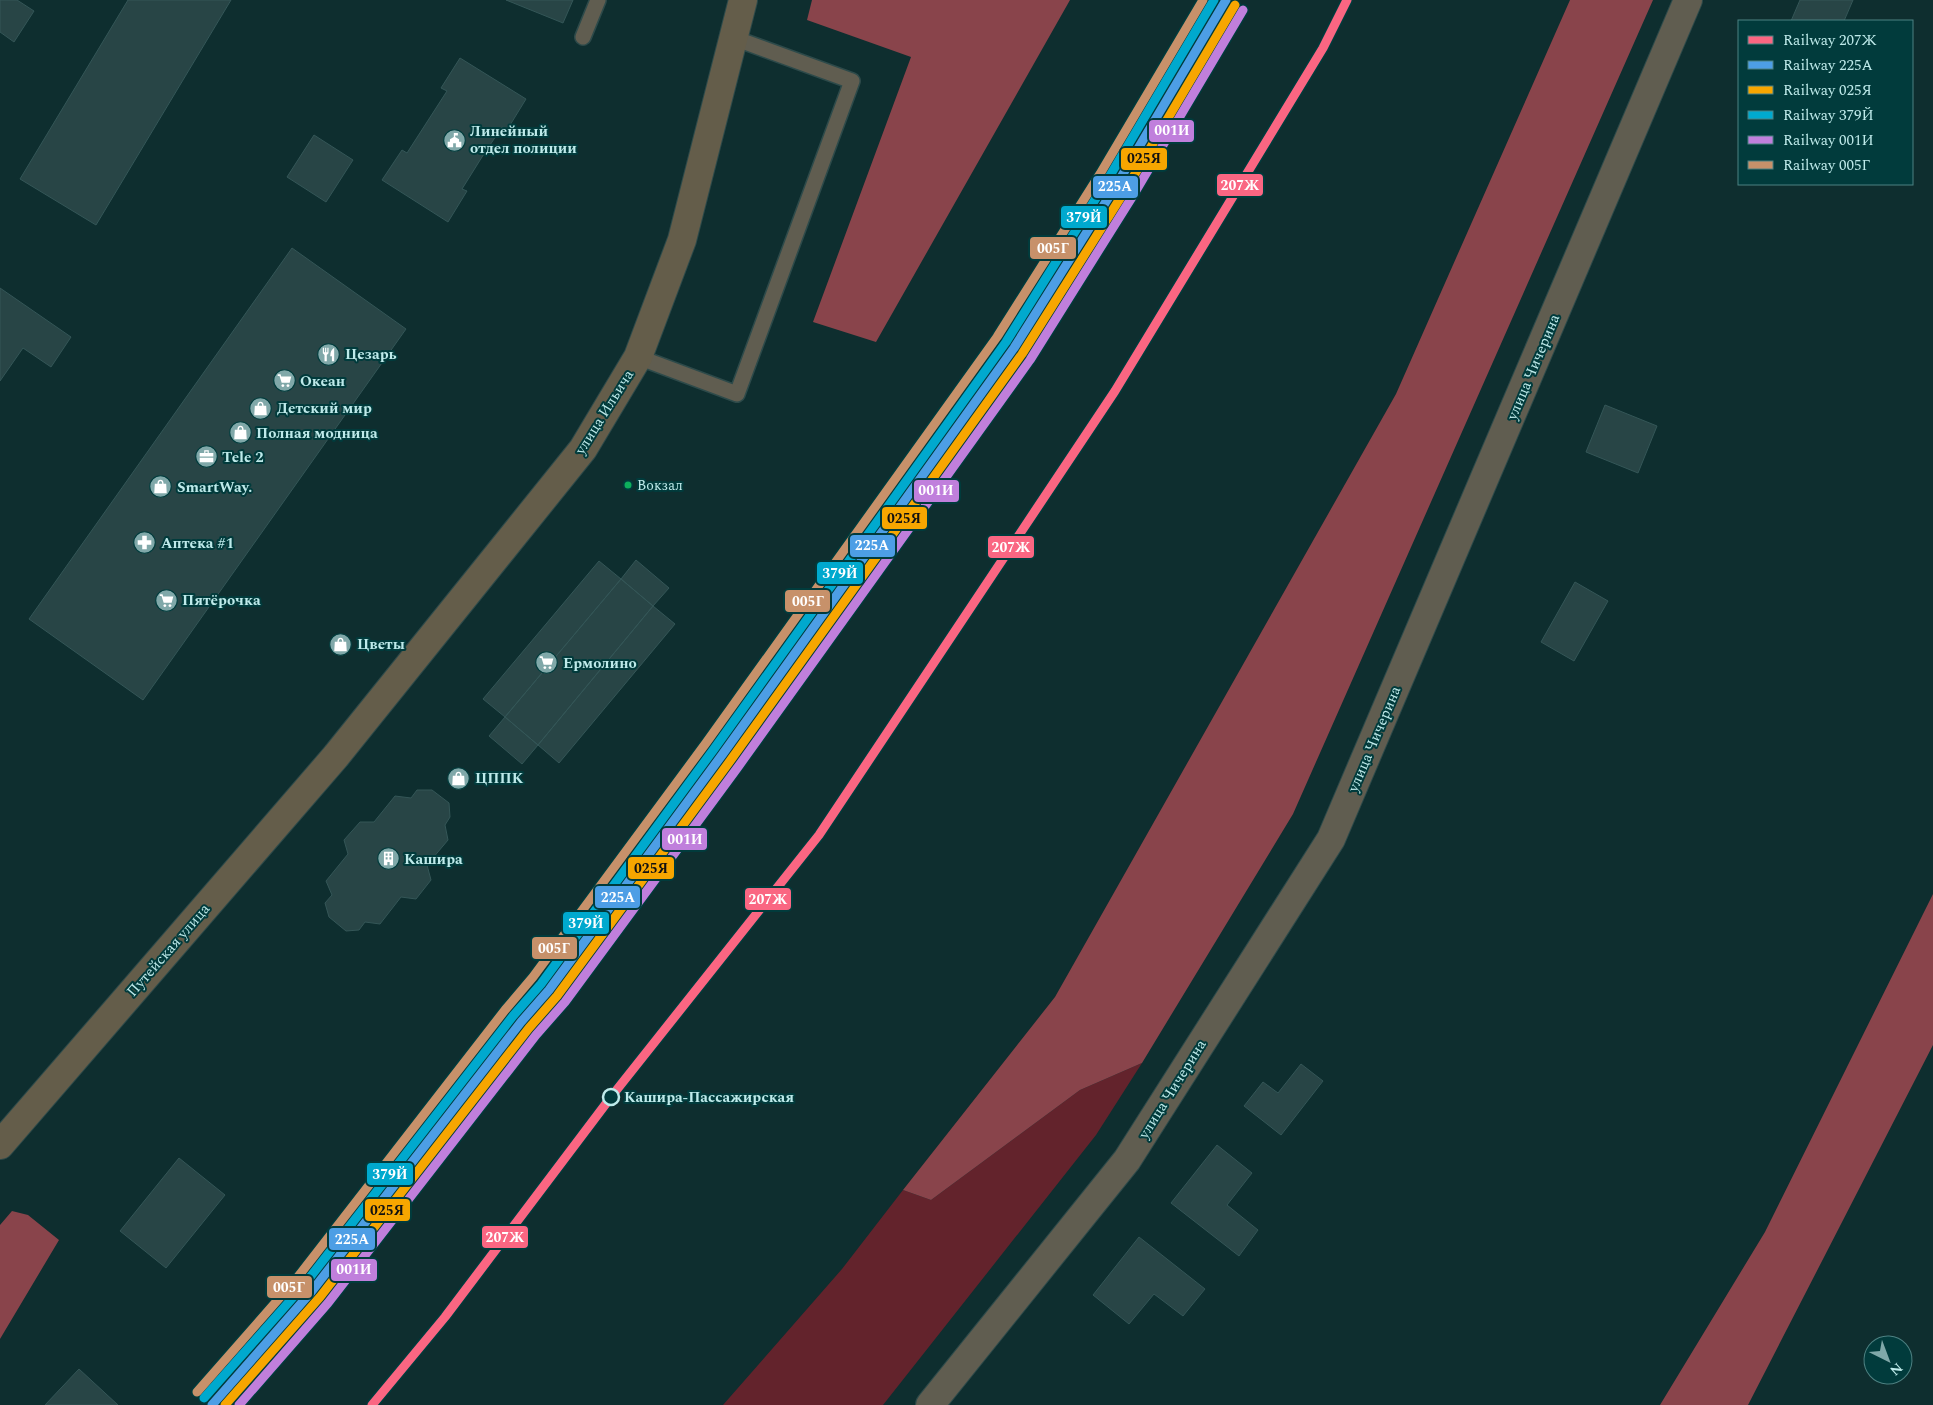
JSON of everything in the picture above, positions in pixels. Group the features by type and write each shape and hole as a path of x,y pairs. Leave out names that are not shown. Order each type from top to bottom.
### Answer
{"main road":[{"name":"улица Ильича","path":"336,756 583,449 638,357 682,240 743,0"},
{"name":"Путейская улица","path":"0,1145 336,756"}],"street":[{"name":"улица Чичерина","path":"930,1405 1127,1160 1331,839 1688,0"}],"lane":[{"path":"583,37 598,0"},
{"path":"638,357 737,394 852,81 734,38"}],"shaded area":[{"path":"812,0 1070,0 876,342 813,322 911,57 807,20"},
{"path":"1570,0 1653,0 1293,814 1142,1063 1080,1090 931,1200 903,1190 1055,997 1396,394"},
{"path":"1933,894 1933,1045 1748,1405 1660,1405 1765,1232"},
{"path":"1142,1063 1096,1135 883,1405 723,1405 842,1269 903,1190 931,1200 1080,1090"},
{"path":"12,1211 28,1215 59,1240 0,1339 0,1225"}],"building":[{"path":"0,0 17,0 34,11 14,42 0,32"},
{"path":"128,0 231,0 96,225 20,179"},
{"path":"506,0 573,0 563,23"},
{"path":"1800,0 1853,0 1844,20 1791,20"},
{"name":"Линейный отдел полиции","path":"460,58 526,99 507,130 502,127 482,157 462,189 467,191 448,222 382,180 402,150 407,153 447,91 441,88"},
{"path":"314,135 353,160 326,202 287,177"},
{"path":"292,248 406,329 143,700 29,619"},
{"path":"0,288 71,337 51,367 23,348 0,381"},
{"path":"1605,405 1657,426 1638,473 1586,452"},
{"path":"636,560 669,588 653,606 621,579"},
{"path":"599,561 621,579 505,717 483,699"},
{"path":"621,579 653,606 538,745 505,717"},
{"path":"1575,582 1608,601 1574,661 1541,642"},
{"path":"653,606 675,624 559,763 538,745"},
{"path":"505,717 538,745 522,764 489,736"},
{"name":"Кашира","path":"417,790 432,790 449,803 450,817 445,825 448,840 427,865 431,880 416,899 401,897 380,924 365,922 359,930 346,931 329,917 325,903 332,895 326,881 348,854 344,840 360,822 374,822 395,796 411,798"},
{"path":"1301,1064 1323,1081 1281,1135 1244,1106 1263,1082 1278,1093"},
{"path":"1217,1145 1252,1173 1227,1205 1258,1230 1239,1256 1171,1203"},
{"path":"179,1158 225,1195 166,1268 120,1231"},
{"path":"1139,1237 1205,1289 1183,1316 1154,1294 1129,1324 1093,1295"},
{"path":"79,1369 118,1405 45,1405"}],"rail line":[{"name":"005Г","path":"197,1392 297,1278 505,1010 533,977 706,743 997,337 1100,174 1203,0"},
{"name":"379Й","path":"204,1398 304,1285 513,1016 541,984 714,749 1006,342 1108,179 1214,0"},
{"name":"225А","path":"212,1405 312,1291 521,1022 549,990 722,755 1014,348 1117,184 1226,0"},
{"name":"207Ж","path":"372,1405 445,1317 611,1097 819,835 1115,391 1323,48 1347,0"},
{"name":"025Я","path":"225,1405 320,1297 529,1028 557,996 730,761 1022,354 1126,189 1235,5"},
{"name":"001И","path":"239,1405 328,1303 536,1035 565,1002 738,767 1030,360 1134,194 1243,10"}],"place":[{"name":"Линейный отдел полиции","path":"454,140"},
{"name":"Цезарь","path":"329,354"},
{"name":"Океан","path":"284,381"},
{"name":"Детский мир","path":"261,408"},
{"name":"Полная модница","path":"240,433"},
{"name":"Tele 2","path":"206,457"},
{"name":"Вокзал","path":"628,485"},
{"name":"SmartWay.","path":"161,487"},
{"name":"Аптека #1","path":"145,543"},
{"name":"Пятёрочка","path":"166,600"},
{"name":"Цветы","path":"341,644"},
{"name":"Ермолино","path":"547,663"},
{"name":"ЦППК","path":"459,778"},
{"name":"Кашира","path":"388,859"},
{"name":"Кашира-Пассажирская","path":"611,1097"}]}
